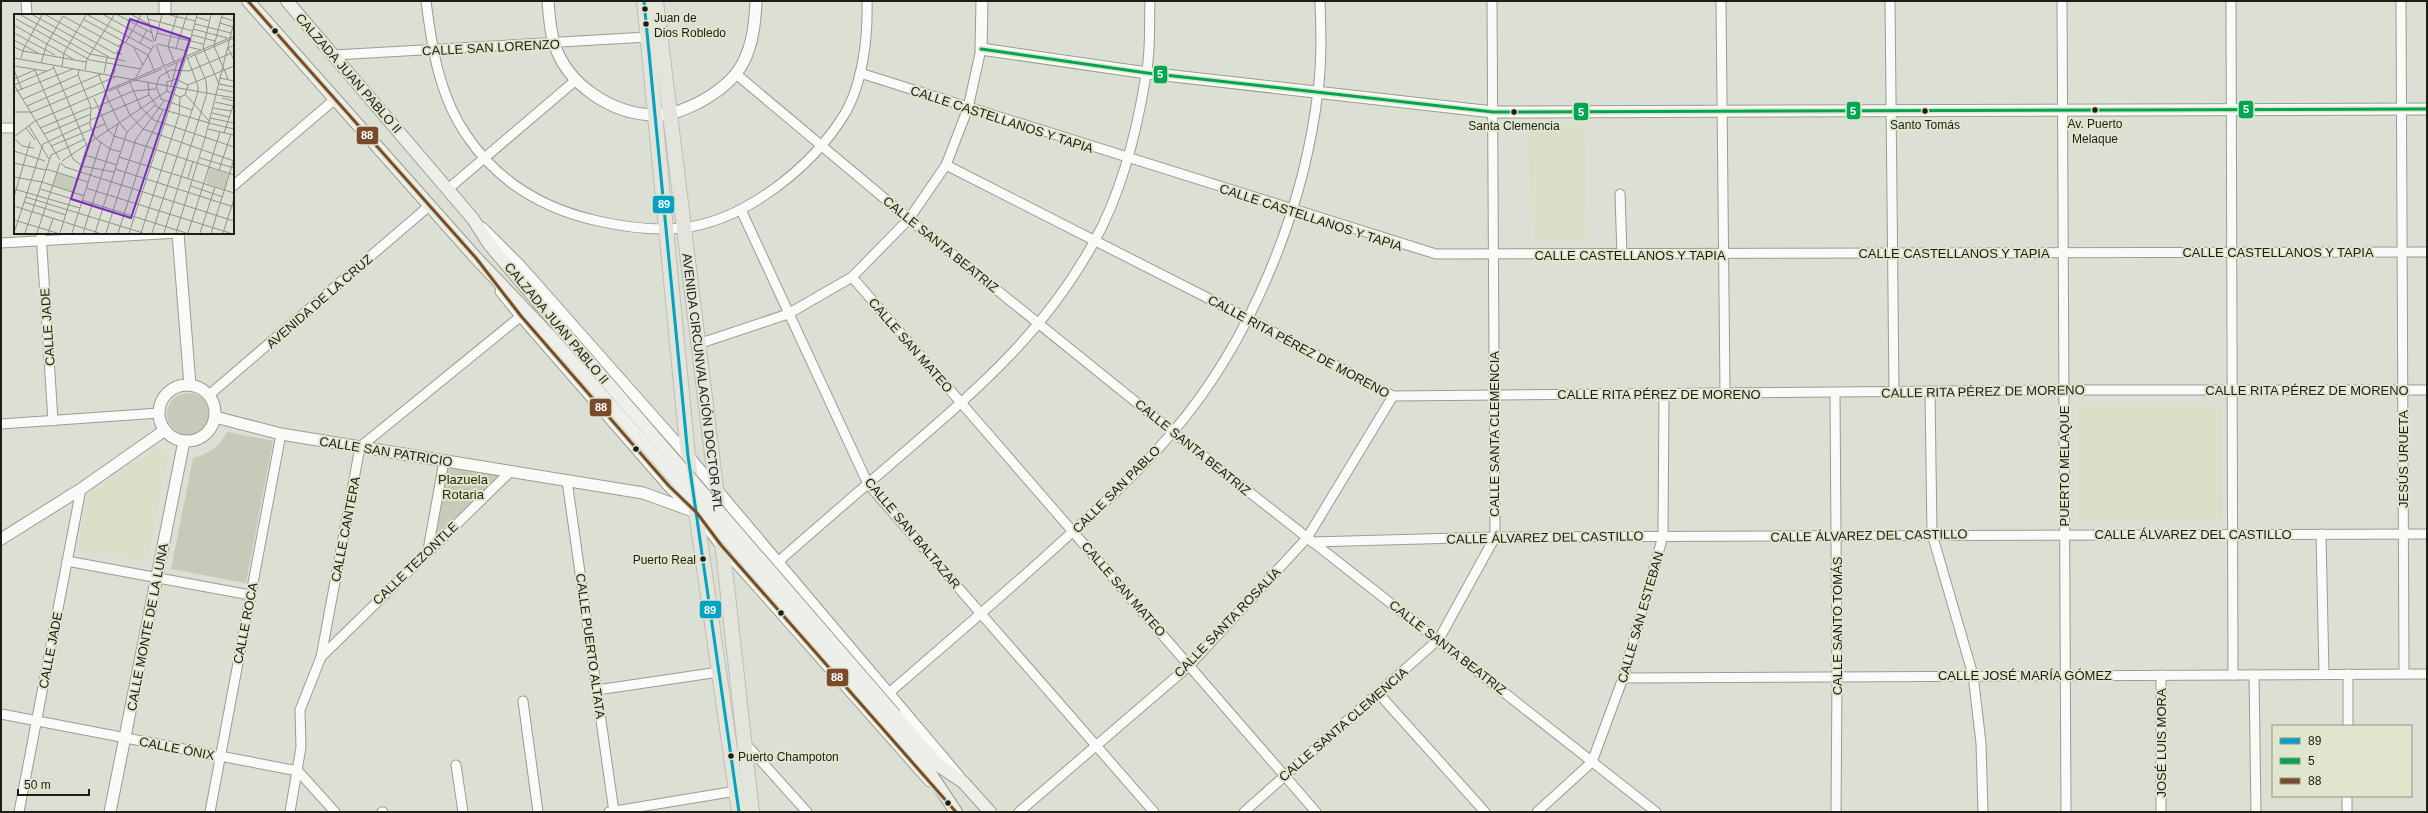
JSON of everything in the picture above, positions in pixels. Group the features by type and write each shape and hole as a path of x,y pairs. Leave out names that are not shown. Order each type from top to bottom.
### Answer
{"main road":[{"name":"CALZADA JUAN PABLO II","path":"248,1 429,206 551,337 891,718 939,766 963,782 990,812"},
{"name":"CALZADA JUAN PABLO II","path":"287,1 448,189 473,219 490,244 561,329 891,718 952,807"},
{"name":"AVENIDA CIRCUNVALACIÓN DOCTOR ATL","path":"644,1 648,37 684,228 716,487 721,545 752,812"},
{"name":"AVENIDA CIRCUNVALACIÓN DOCTOR ATL","path":"656,1 666,229 688,456 739,812"}],"street":[{"path":"26,1 26,14"},
{"path":"164,1 165,14"},
{"path":"426,1 432,51 449,104 466,135 483,157 526,194 548,206 574,216 618,225 666,229 684,228 711,222 741,210 782,183 822,146 845,114 860,73 868,25 867,1"},
{"path":"548,1 554,43 576,80 588,90 614,107 631,113 662,115 686,109 706,98 736,74 743,63 753,36 756,1"},
{"path":"698,344 788,314 852,277 909,218 946,165 968,108 981,49 982,1"},
{"path":"779,561 961,404 1002,365 1040,324 1070,281 1095,241 1112,201 1127,159 1147,73 1150,1"},
{"name":"CALLE SAN PABLO","path":"889,693 981,614 1125,484 1173,432 1213,377 1247,318 1268,273 1293,210 1318,91 1320,1"},
{"name":"CALLE SANTA CLEMENCIA","path":"1244,812 1379,694 1439,639 1495,537 1492,1"},
{"path":"1721,1 1725,393"},
{"path":"1890,1 1894,392"},
{"name":"PUERTO MELAQUE","path":"2062,1 2066,812"},
{"path":"2231,1 2233,675"},
{"name":"JESÚS URUETA","path":"2401,1 2404,674"},
{"name":"CALLE SAN LORENZO","path":"334,55 432,51 648,37"},
{"path":"981,49 1147,73 1318,91 1493,112 2427,109"},
{"name":"CALLE CASTELLANOS Y TAPIA","path":"860,73 1127,159 1424,252 1436,254 2427,252"},
{"name":"CALLE SANTA BEATRIZ","path":"736,74 909,218 1173,432 1309,540 1439,639 1656,812"},
{"path":"448,189 483,157 576,80"},
{"path":"234,185 334,100"},
{"path":"1,128 14,128"},
{"name":"CALLE RITA PÉREZ DE MORENO","path":"946,165 1247,318 1393,396 2064,390 2427,390"},
{"path":"1620,194 1622,254"},
{"name":"AVENIDA DE LA CRUZ","path":"209,395 429,206"},
{"name":"CALLE SAN BALTAZAR","path":"741,210 868,484 1154,812"},
{"name":"CALZADA JUAN PABLO II","path":"473,219 519,264 716,487 963,782"},
{"path":"1,243 41,237 144,234"},
{"path":"178,234 190,385"},
{"name":"CALLE JADE","path":"41,237 53,421"},
{"name":"CALZADA JUAN PABLO II","path":"476,258 521,316 670,486 697,513 721,545 952,807"},
{"name":"CALLE SAN MATEO","path":"852,277 1316,812"},
{"path":"360,447 521,316"},
{"path":"190,385 197,387 209,395 215,409 215,417 210,429 201,438 184,441 177,440 165,430 159,413 161,404 172,390 190,385"},
{"path":"1930,391 1932,534 1973,675 1981,743 1983,812"},
{"name":"CALLE SANTO TOMÁS","path":"1835,393 1837,678 1836,812"},
{"name":"CALLE SAN ESTEBAN","path":"1537,812 1592,762 1624,678 1663,536 1664,394"},
{"name":"CALLE SANTA ROSALÍA","path":"1020,812 1190,665 1309,540 1393,396"},
{"path":"1,424 159,413"},
{"name":"CALLE SAN PATRICIO","path":"215,417 281,434 511,471 654,496 697,513"},
{"path":"1,539 80,489 165,430"},
{"path":"642,453 648,454 660,449 664,444 667,432"},
{"name":"CALLE ROCA","path":"210,812 281,434"},
{"name":"CALLE MONTE DE LA LUNA","path":"110,812 184,441"},
{"name":"CALLE CANTERA","path":"290,812 298,771 300,710 321,657 360,447"},
{"path":"428,550 444,460"},
{"name":"CALLE TEZONTLE","path":"321,657 428,550 511,471"},
{"name":"CALLE PUERTO ALTATA","path":"567,481 597,690 612,812"},
{"name":"CALLE JADE","path":"19,812 80,489"},
{"name":"CALLE ÁLVAREZ DEL CASTILLO","path":"1309,540 1495,537 1836,536 1932,534 2427,534"},
{"path":"2321,534 2324,674"},
{"path":"737,562 737,549 740,544 745,539 758,537"},
{"path":"67,561 156,576 250,595"},
{"path":"597,690 719,672"},
{"path":"2254,674 2256,812"},
{"path":"2348,674 2348,725"},
{"name":"CALLE JOSÉ MARÍA GÓMEZ","path":"1624,678 1837,678 1973,675 2427,674"},
{"name":"JOSÉ LUIS MORA","path":"2161,675 2162,812"},
{"path":"1379,694 1485,812"},
{"path":"523,701 538,812"},
{"name":"CALLE ÓNIX","path":"1,714 298,771"},
{"path":"743,741 806,812"},
{"path":"456,765 463,812"},
{"path":"298,771 335,812"},
{"path":"612,812 736,791"},
{"path":"2347,797 2347,812"}],"shaded area":[{"path":"1527,124 1584,124 1588,239 1534,239"},
{"path":"2078,404 2221,404 2222,519 2078,520"},
{"path":"158,448 168,453 147,562 78,549 88,495"}],"green space":[{"path":"184,393 192,393 200,396 206,402 209,414 206,426 200,432 192,435 184,435 176,432 170,426 167,418 167,410 170,402 176,396"},
{"path":"227,432 273,441 246,583 171,569 193,458 209,452 217,446"},
{"name":"Plazuela Rotaria","path":"448,466 500,475 436,538"}],"transit line":[{"name":"88","path":"248,1 476,258 521,316 669,486 697,513 721,545 956,812"},
{"name":"89","path":"644,1 688,456 739,812"},
{"name":"5","path":"981,49 1147,73 1493,112 2427,109"}],"place":[{"name":"Juan de Dios Robledo","path":"646,24"},
{"name":"Av. Puerto Melaque","path":"2095,110"},
{"name":"Santo Tomás","path":"1925,111"},
{"name":"Santa Clemencia","path":"1514,112"},
{"name":"Puerto Real","path":"703,559"},
{"name":"Puerto Champoton","path":"731,756"}]}
